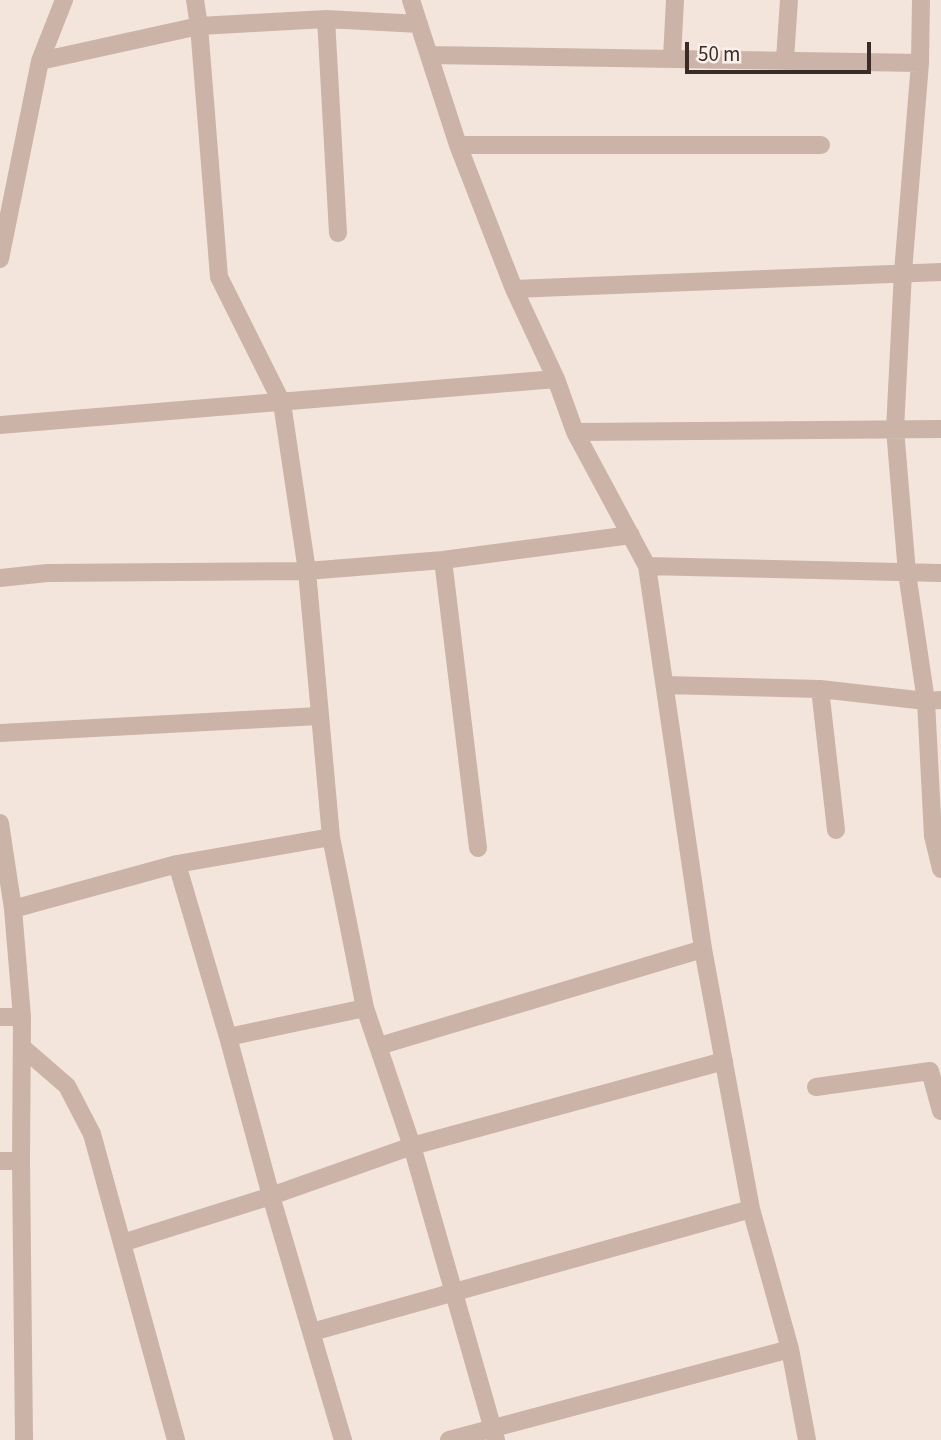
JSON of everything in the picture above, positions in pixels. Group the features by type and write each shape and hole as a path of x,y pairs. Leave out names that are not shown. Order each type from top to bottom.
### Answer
{"street":[{"path":"0,259 40,61 64,0"},
{"path":"195,0 219,277 282,402 307,571 331,836 365,1008 412,1146 495,1434"},
{"path":"411,0 458,145 514,289 556,379 575,432 647,566 703,949 751,1209 790,1349 807,1440"},
{"path":"672,58 675,0"},
{"path":"785,59 789,0"},
{"path":"921,0 920,62 903,272 895,429 907,573 934,701 937,836 941,869"},
{"path":"40,61 199,26 326,19 419,24"},
{"path":"326,19 338,233"},
{"path":"429,55 920,62"},
{"path":"458,145 821,145"},
{"path":"514,289 941,272"},
{"path":"0,425 556,379"},
{"path":"575,432 941,429"},
{"path":"0,578 47,573 307,571 443,560 631,535"},
{"path":"443,560 478,848"},
{"path":"647,566 941,573"},
{"path":"664,685 820,689 934,701"},
{"path":"820,689 836,830"},
{"path":"0,733 319,716"},
{"path":"0,823 3,864 13,909 22,1017 24,1440"},
{"path":"13,909 177,864 331,836"},
{"path":"177,864 271,1196 344,1440"},
{"path":"379,1046 703,949"},
{"path":"228,1037 365,1008"},
{"path":"0,1017 22,1017"},
{"path":"22,1047 67,1086 92,1134 176,1440"},
{"path":"122,1243 271,1196 412,1146 724,1061"},
{"path":"816,1087 935,1070 941,1111"},
{"path":"0,1161 21,1161"},
{"path":"312,1332 751,1209"},
{"path":"449,1440 495,1434 790,1349"}]}
